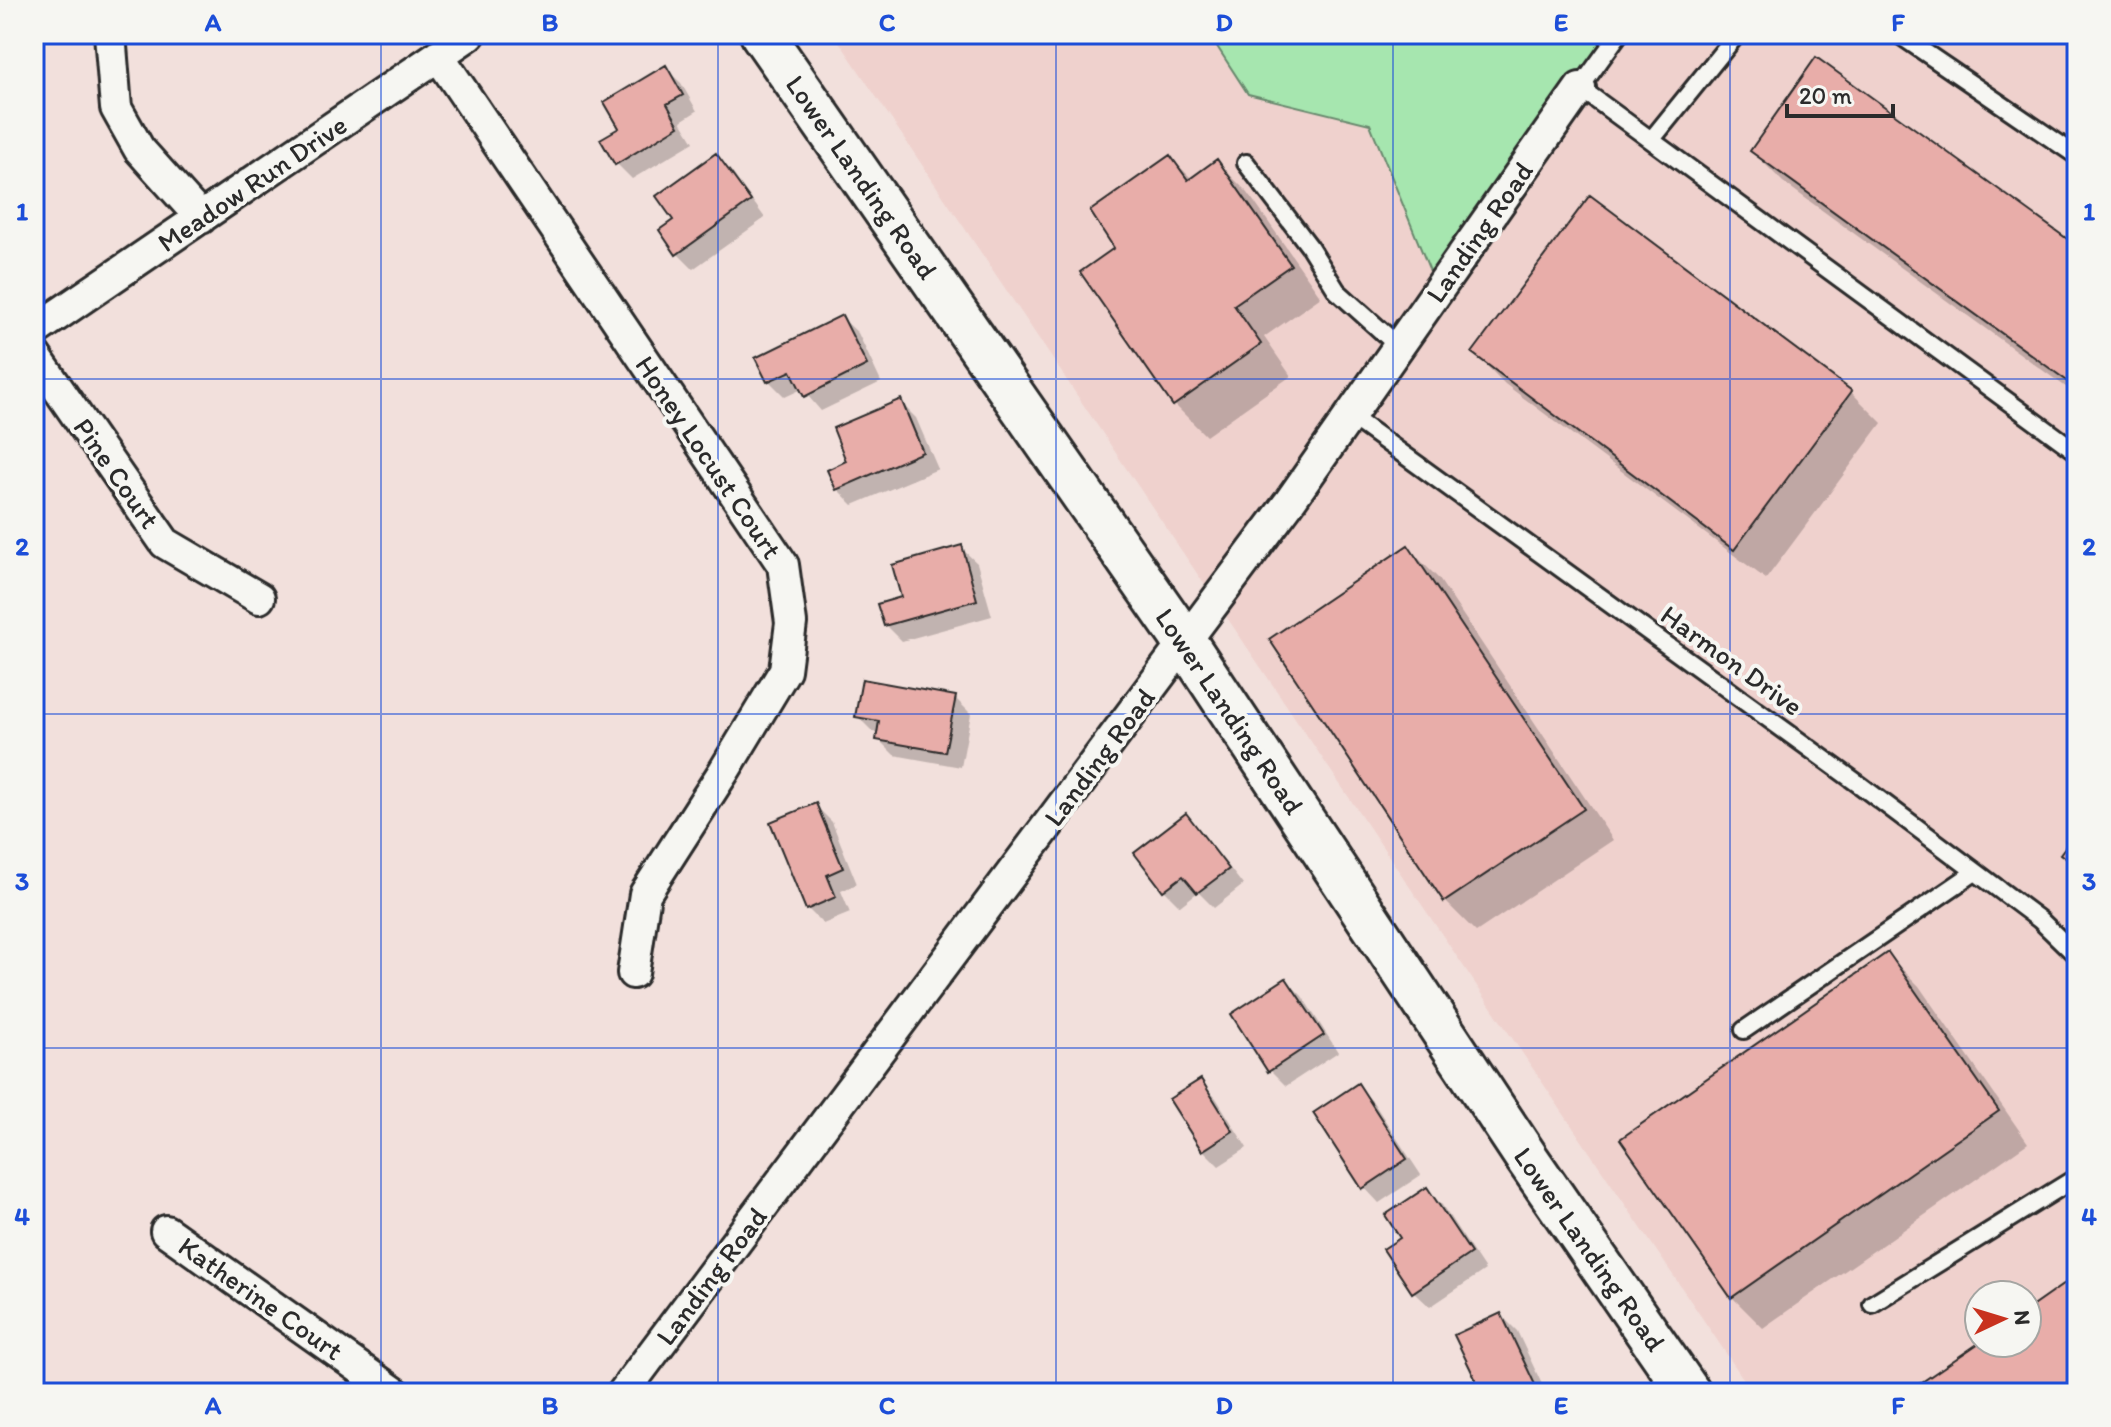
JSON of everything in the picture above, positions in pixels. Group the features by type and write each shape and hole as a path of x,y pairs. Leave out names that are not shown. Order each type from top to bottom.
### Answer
{"main road":[{"name":"Lower Landing Road","path":"762,34 1185,642 1528,1160 1689,1393"}],"street":[{"path":"110,34 116,108 139,149 201,218"},
{"name":"Meadow Run Drive","path":"34,331 470,34"},
{"name":"Honey Locust Court","path":"438,55 783,565 791,623 785,670 645,894 633,973"},
{"name":"Landing Road","path":"623,1393 1288,504 1580,88"},
{"name":"Pine Court","path":"34,354 165,543 259,598"},
{"name":"Katherine Court","path":"166,1231 395,1393"}],"lane":[{"name":"Landing Road","path":"1580,88 1619,34"},
{"path":"1652,139 1737,34"},
{"path":"1898,34 2077,156"},
{"path":"1580,88 2077,452"},
{"path":"1246,163 1309,246 1337,291 1398,346"},
{"name":"Harmon Drive","path":"1349,415 2040,920 2077,956"},
{"path":"1744,1030 1975,872"},
{"path":"1872,1304 2077,1177"}],"shaded area":[{"path":"834,34 1209,34 1248,94 1370,124 1609,34 2077,34 2077,1393 1753,1393"}],"green space":[{"path":"1209,34 1609,34 1432,276 1370,124 1248,94"}],"building":[{"path":"1816,57 2077,246 2077,388 1750,151"},
{"path":"666,65 683,95 667,104 679,126 615,165 600,139 619,128 604,102"},
{"path":"716,153 751,201 676,255 659,230 673,220 656,196"},
{"path":"1170,155 1188,180 1217,159 1291,265 1234,305 1261,344 1173,406 1080,272 1114,248 1090,211"},
{"path":"1590,195 1852,391 1734,550 1472,353"},
{"path":"842,315 867,365 804,397 791,371 767,382 755,358"},
{"path":"901,399 923,452 836,490 827,470 846,461 833,428"},
{"path":"962,545 977,600 884,626 877,604 901,597 892,565"},
{"path":"1408,545 1584,809 1444,902 1269,639"},
{"path":"862,679 956,696 945,752 876,740 879,721 855,717"},
{"path":"816,803 843,868 827,875 836,897 806,910 770,822"},
{"path":"1186,813 1229,869 1197,893 1183,876 1163,891 1134,853"},
{"path":"2077,831 2077,866 2060,854"},
{"path":"1888,952 1999,1111 1731,1298 1620,1139"},
{"path":"1286,978 1324,1035 1268,1072 1231,1014"},
{"path":"1201,1079 1233,1131 1202,1151 1169,1099"},
{"path":"1358,1083 1407,1159 1362,1189 1313,1113"},
{"path":"1427,1187 1471,1253 1412,1293 1383,1249 1400,1238 1385,1215"},
{"path":"2077,1275 2077,1393 1906,1393 1963,1354 1963,1359 2043,1359 2043,1299"},
{"path":"1501,1313 1539,1393 1482,1393 1454,1335"}]}
